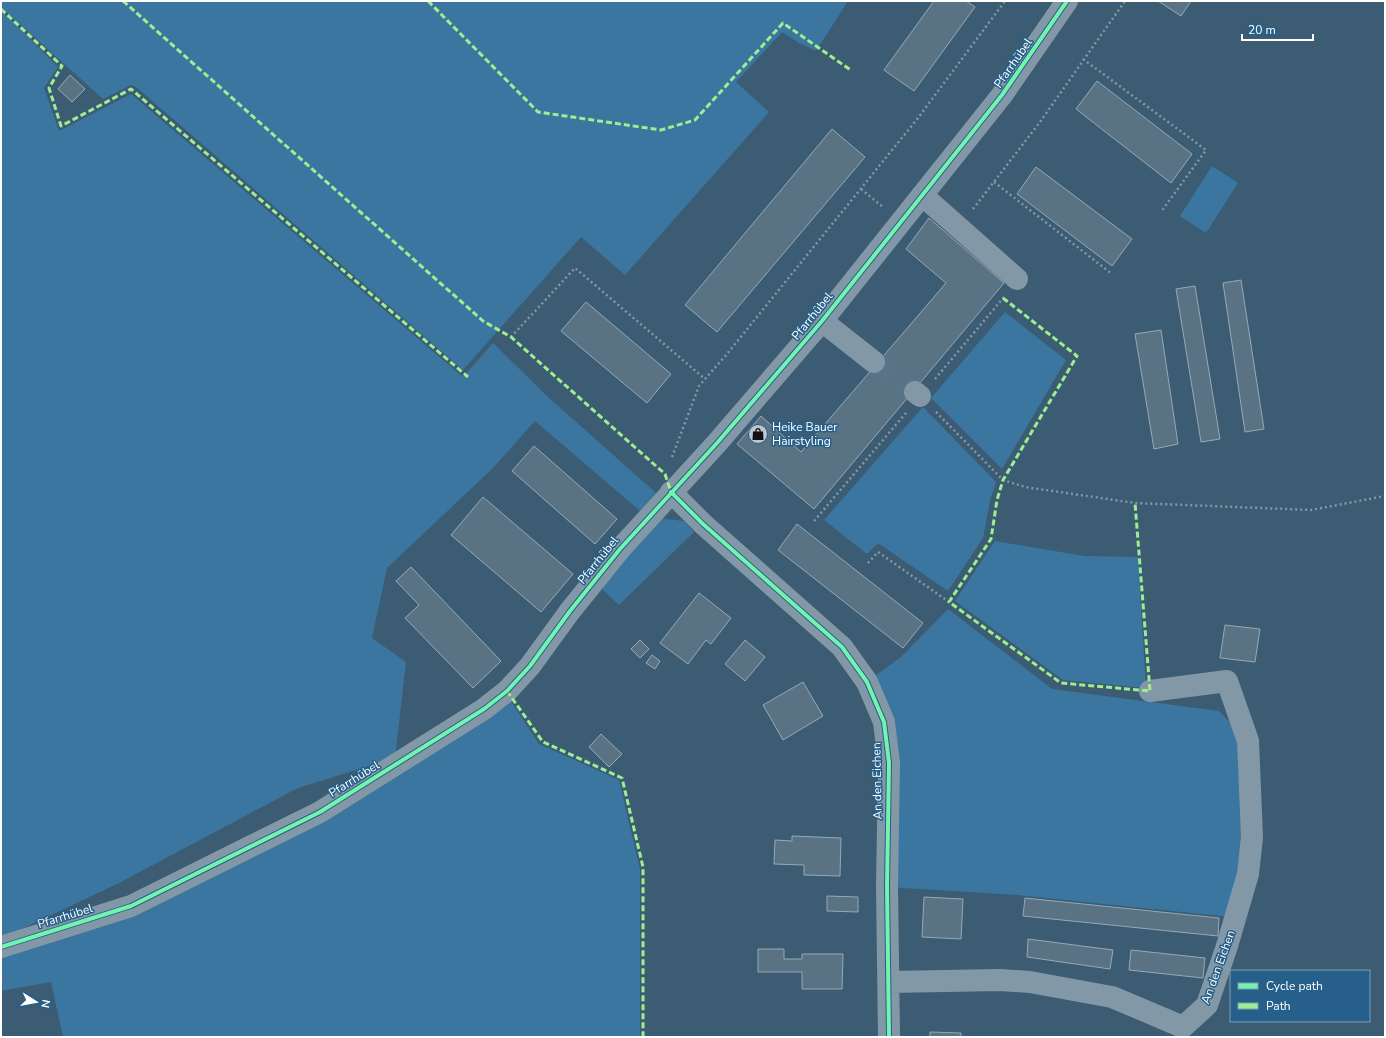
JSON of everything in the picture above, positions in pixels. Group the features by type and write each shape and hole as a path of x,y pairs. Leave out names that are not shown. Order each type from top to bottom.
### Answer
{"street":[{"name":"Pfarrhübel","path":"1,947 131,906 320,812 484,709 507,691 530,666 570,611 620,549 732,425 822,320 1002,95 1067,1"},
{"path":"922,195 1017,279"},
{"path":"822,320 874,362"},
{"name":"An den Eichen","path":"671,492 702,524 842,647 867,682 884,722 889,763 887,887 889,1037"},
{"name":"An den Eichen","path":"889,982 1000,980 1030,982 1112,997 1183,1027 1207,1005 1227,946 1248,874 1252,837 1248,741 1227,681 1150,691"}],"path":[{"path":"671,459 699,386 704,379 727,354 918,118 1005,1"},
{"path":"959,228 1040,122 1125,1"},
{"path":"1084,59 1206,150 1161,212"},
{"path":"994,182 1112,274"},
{"path":"861,189 901,222"},
{"path":"511,337 575,268 704,379"},
{"path":"944,369 1017,279"},
{"path":"814,521 923,399 1003,480 1025,487 1135,503 1311,510 1385,496"},
{"path":"868,563 878,552 949,602"}],"shaded area":[{"path":"1,1 848,1 816,51 799,43 782,32 736,82 769,112 625,275 581,237 463,370 136,87 131,85 103,99 1,7"},
{"path":"1,10 58,67 44,88 59,131 131,94 463,377 493,343 548,397 656,493 640,511 535,421 492,469 387,568 372,638 406,662 395,758 298,788 119,883 1,939"},
{"path":"1212,166 1238,183 1206,233 1180,216"},
{"path":"1005,312 1066,360 1002,469 931,398"},
{"path":"923,407 996,482 990,501 983,538 948,591 878,543 867,554 824,520"},
{"path":"656,518 684,521 694,532 619,605 600,587"},
{"path":"995,541 1084,556 1138,557 1146,688 1063,680 955,601"},
{"path":"948,609 1052,689 1219,711 1248,741 1251,796 1230,917 1017,895 887,887 889,763 867,682 902,656"},
{"path":"510,700 539,744 619,780 640,869 640,1037 63,1037 51,982 1,991 1,953 131,911"}],"building":[{"path":"934,1 966,1 975,7 914,91 884,70"},
{"path":"1158,1 1191,1 1181,16"},
{"path":"70,75 85,89 72,102 58,89"},
{"path":"1097,81 1192,154 1171,183 1076,109"},
{"path":"832,129 865,157 717,332 685,305"},
{"path":"1036,167 1132,239 1112,266 1017,194"},
{"path":"929,218 1004,283 814,509 737,444 761,416 801,452 946,283 906,249"},
{"path":"1241,280 1264,429 1245,432 1223,283"},
{"path":"1195,286 1220,439 1201,442 1176,289"},
{"path":"586,302 671,374 647,403 561,331"},
{"path":"1161,330 1178,444 1154,449 1135,334"},
{"path":"534,446 617,519 595,544 512,471"},
{"path":"483,497 573,574 541,612 451,535"},
{"path":"797,524 923,623 903,648 778,550"},
{"path":"411,567 501,661 473,688 405,618 419,605 396,581"},
{"path":"699,593 731,618 711,644 706,640 688,664 660,643"},
{"path":"1225,625 1260,629 1255,662 1220,658"},
{"path":"640,640 649,649 640,658 631,649"},
{"path":"745,640 765,657 745,681 725,664"},
{"path":"652,655 660,661 655,669 646,663"},
{"path":"803,682 823,716 783,740 763,705"},
{"path":"601,734 622,754 609,767 589,747"},
{"path":"792,836 841,838 840,876 804,875 804,865 774,864 775,840 792,841"},
{"path":"827,896 858,897 858,912 827,911"},
{"path":"924,897 963,899 961,939 922,937"},
{"path":"1025,898 1219,918 1218,936 1023,916"},
{"path":"1028,939 1113,950 1110,969 1027,957"},
{"path":"758,949 784,949 784,959 802,959 802,954 843,954 842,989 802,989 802,972 758,972"},
{"path":"1131,950 1205,958 1203,978 1129,970"},
{"path":"930,1032 961,1033 961,1037 930,1037"}],"tunnel":[{"path":"874,362 915,392"}],"marked path":[{"path":"123,1 483,321 511,337 665,474 671,492"},
{"path":"428,1 538,112 661,130 695,120 783,23 852,71"},
{"path":"1,9 62,66 49,88 61,126 131,89 468,377"},
{"path":"1003,298 1077,356 1003,480 997,500 991,539 949,602 1061,683 1150,691 1135,503"},
{"path":"507,691 543,742 622,778 643,867 643,1037"}],"cycle path":[{"path":"1,947 131,906 320,812 484,709 507,691 530,666 570,611 620,549 717,443 822,321 1002,95 1067,1"},
{"path":"671,492 703,524 842,647 867,682 884,722 889,763 887,887 889,1037"}],"place":[{"name":"Heike Bauer Hairstyling","path":"758,434"}]}
